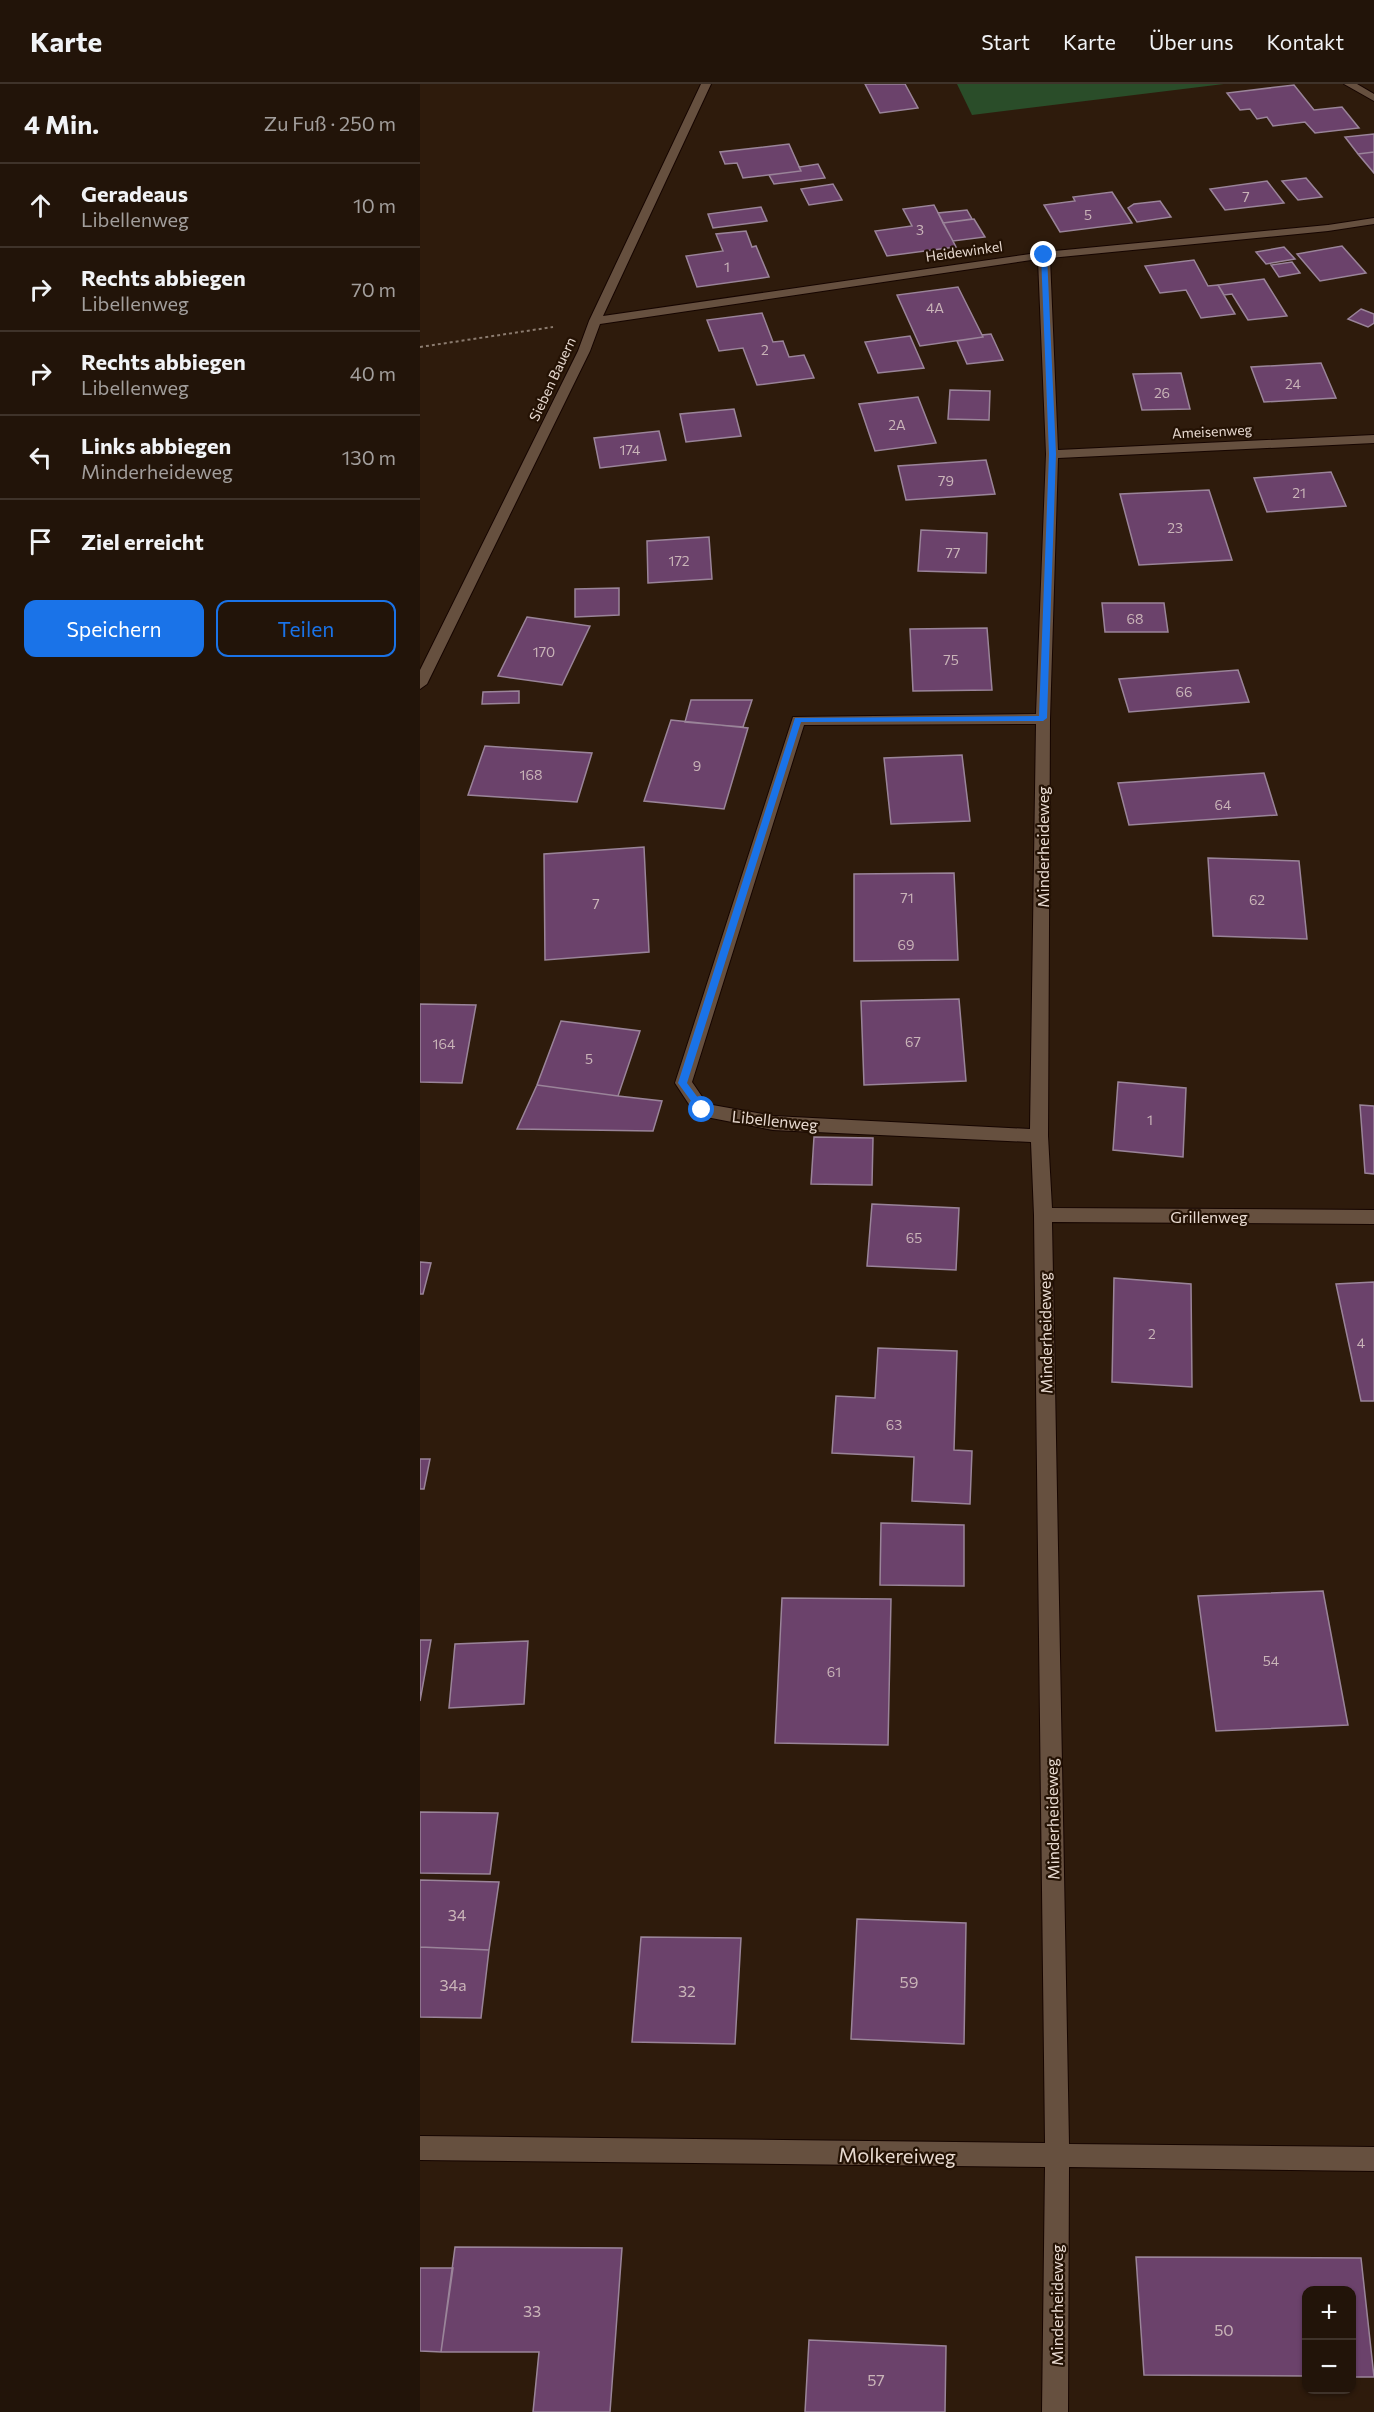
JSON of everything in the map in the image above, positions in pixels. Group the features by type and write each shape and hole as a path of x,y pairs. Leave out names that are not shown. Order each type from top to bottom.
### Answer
{"street":[{"name":"Sieben Bauern","path":"420,684 584,351 595,321 706,84"},
{"path":"1349,84 1374,98"},
{"name":"Heidewinkel","path":"595,321 1044,255 1328,228 1374,221"},
{"name":"Minderheideweg","path":"1044,255 1052,454 1043,718 1040,1136 1057,2157 1055,2412"},
{"name":"Ameisenweg","path":"1052,454 1374,439"},
{"name":"Libellenweg","path":"1040,1136 773,1123 702,1110 683,1083 798,720 1043,718"},
{"name":"Grillenweg","path":"1043,1215 1374,1217"},
{"name":"Molkereiweg","path":"420,2148 1057,2157 1374,2158"}],"path":[{"path":"420,347 595,321"}],"green space":[{"path":"957,84 1224,84 972,115"}],"building":[{"path":"865,84 905,84 918,108 880,113"},
{"path":"1294,85 1314,110 1342,107 1359,128 1315,133 1305,122 1273,126 1267,117 1257,119 1250,109 1240,110 1227,93"},
{"path":"1374,134 1374,152 1358,154 1345,137"},
{"path":"789,144 801,171 743,178 737,163 725,164 720,152"},
{"path":"1374,152 1374,173 1358,154"},
{"path":"818,164 825,178 774,184 769,175 801,171 799,167"},
{"path":"1306,178 1322,197 1298,200 1282,181"},
{"path":"1267,181 1284,203 1225,210 1210,189"},
{"path":"833,184 842,200 809,205 801,189"},
{"path":"1112,192 1132,223 1060,232 1044,205 1075,201 1073,197"},
{"path":"1160,201 1171,217 1137,222 1128,208 1134,204"},
{"path":"934,205 956,247 887,256 875,231 912,226 903,209"},
{"path":"761,207 767,221 713,228 708,214"},
{"path":"967,210 972,219 943,223 938,213"},
{"path":"974,219 985,237 953,241 943,223"},
{"path":"746,231 752,247 756,246 769,277 697,287 686,256 723,251 716,234"},
{"path":"1342,246 1366,273 1320,281 1297,254"},
{"path":"1284,247 1295,259 1266,264 1256,252"},
{"path":"1194,260 1208,286 1218,285 1235,314 1201,318 1186,290 1160,293 1145,266"},
{"path":"1292,262 1300,273 1279,277 1271,265"},
{"path":"1264,279 1287,316 1248,320 1232,294 1224,295 1218,285"},
{"path":"958,287 983,337 920,346 897,295"},
{"path":"1361,309 1374,314 1374,323 1368,327 1348,319"},
{"path":"762,313 773,342 783,341 789,357 804,355 814,378 757,385 743,348 719,351 707,320"},
{"path":"991,334 1003,360 967,364 957,341"},
{"path":"910,336 924,368 878,373 865,342"},
{"path":"1321,363 1336,398 1264,402 1251,367"},
{"path":"1181,373 1190,409 1142,410 1133,374"},
{"path":"950,390 990,391 989,420 948,419"},
{"path":"918,397 936,443 875,451 859,404"},
{"path":"734,409 741,436 686,442 680,414"},
{"path":"659,431 666,460 600,468 594,438"},
{"path":"986,460 995,494 906,500 898,466"},
{"path":"1331,472 1346,506 1267,512 1254,478"},
{"path":"1209,490 1232,560 1139,565 1120,494"},
{"path":"921,530 987,533 986,573 918,571"},
{"path":"709,537 712,579 648,583 647,541"},
{"path":"619,588 619,615 575,617 575,589"},
{"path":"1102,603 1164,603 1168,632 1105,632"},
{"path":"527,617 590,626 562,685 498,676"},
{"path":"987,628 992,690 913,691 910,629"},
{"path":"1238,670 1249,702 1129,712 1119,679"},
{"path":"519,691 519,703 482,704 483,692"},
{"path":"691,700 752,700 743,727 685,722"},
{"path":"671,720 748,728 724,809 644,801"},
{"path":"485,746 592,753 577,802 468,795"},
{"path":"962,755 970,821 891,824 884,758"},
{"path":"1264,773 1277,815 1129,825 1118,783"},
{"path":"644,847 649,952 545,960 544,854"},
{"path":"1208,858 1299,861 1307,939 1213,936"},
{"path":"954,873 958,960 854,961 854,874"},
{"path":"959,999 966,1081 864,1085 861,1001"},
{"path":"420,1004 476,1005 462,1083 420,1082"},
{"path":"561,1021 640,1031 618,1096 537,1085"},
{"path":"1118,1082 1186,1088 1183,1157 1113,1150"},
{"path":"537,1085 662,1101 653,1131 517,1129"},
{"path":"1360,1105 1374,1106 1374,1174 1365,1173"},
{"path":"814,1137 873,1138 872,1185 811,1184"},
{"path":"872,1204 959,1208 956,1270 867,1266"},
{"path":"420,1262 431,1263 423,1294 420,1294"},
{"path":"1114,1278 1191,1284 1192,1387 1112,1382"},
{"path":"1374,1282 1374,1401 1361,1401 1336,1284"},
{"path":"878,1348 957,1351 954,1450 972,1451 970,1504 912,1501 914,1457 832,1453 836,1396 875,1398"},
{"path":"420,1459 430,1459 424,1489 420,1489"},
{"path":"881,1523 964,1525 964,1586 880,1585"},
{"path":"1323,1591 1348,1725 1216,1731 1198,1596"},
{"path":"782,1598 891,1599 888,1745 775,1743"},
{"path":"420,1640 431,1640 420,1701"},
{"path":"528,1641 524,1704 449,1708 455,1644"},
{"path":"420,1812 498,1813 490,1874 420,1873"},
{"path":"420,1880 499,1882 489,1950 420,1947"},
{"path":"857,1919 966,1923 964,2044 851,2039"},
{"path":"641,1937 741,1938 735,2044 632,2042"},
{"path":"420,1947 489,1950 481,2018 420,2017"},
{"path":"455,2247 622,2248 610,2412 533,2412 539,2352 441,2352"},
{"path":"1136,2257 1361,2258 1374,2377 1356,2377 1356,2286 1302,2286 1302,2376 1144,2375"},
{"path":"420,2268 453,2268 441,2352 420,2351"},
{"path":"809,2340 946,2346 945,2412 805,2412"}],"route":[{"path":"702,1110 683,1083 798,720 1043,718 1052,454 1044,255"}]}
